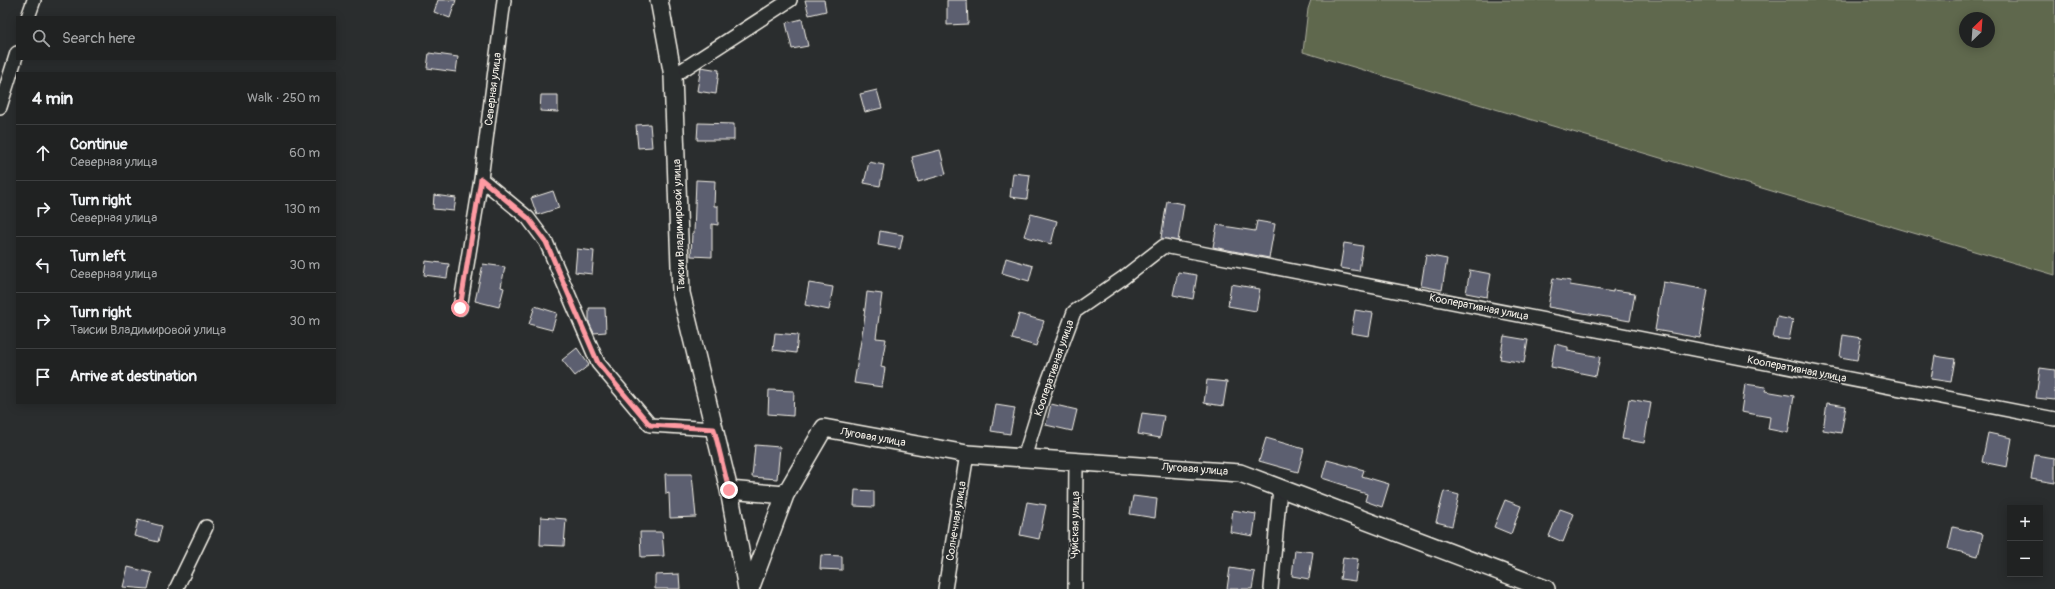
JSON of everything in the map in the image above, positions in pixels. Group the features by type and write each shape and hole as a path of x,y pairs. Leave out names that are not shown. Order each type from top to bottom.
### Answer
{"street":[{"path":"28,16 34,0"},
{"name":"Северная улица","path":"460,308 481,179 504,0"},
{"name":"Таисии Владимировой улица","path":"659,0 673,76 681,294 729,490 748,589"},
{"path":"673,76 790,0"},
{"path":"0,107 16,56"},
{"path":"481,179 528,218 546,242 598,363 650,425 714,429"},
{"name":"Кооперативная улица","path":"1024,458 1045,390 1074,312 1123,278 1164,246 2055,420"},
{"name":"Луговая улица","path":"785,495 824,428 967,454 1240,473 1546,589"},
{"name":"Солнечная улица","path":"945,589 967,454"},
{"name":"Чуйская улица","path":"1074,589 1076,461"},
{"path":"1271,589 1280,488"},
{"path":"729,490 785,495 748,589"},
{"path":"176,589 206,527"}],"green space":[{"path":"1311,0 2055,0 2055,275 1303,52 1308,9"}],"building":[{"path":"438,0 456,0 450,18 434,12"},
{"path":"805,0 824,0 826,11 809,15"},
{"path":"947,0 967,0 968,24 947,25"},
{"path":"802,19 808,46 792,49 786,23"},
{"path":"429,53 458,57 456,72 427,68"},
{"path":"701,67 719,70 716,94 697,91"},
{"path":"877,90 882,108 865,112 860,94"},
{"path":"541,95 558,95 558,112 540,111"},
{"path":"698,123 734,124 734,140 697,140"},
{"path":"650,124 652,147 638,148 636,125"},
{"path":"940,150 946,174 918,182 912,157"},
{"path":"869,162 884,165 880,186 864,183"},
{"path":"1013,173 1030,175 1027,199 1010,197"},
{"path":"696,180 715,181 714,206 718,206 718,225 712,224 712,257 691,256 692,233 694,233"},
{"path":"553,191 559,208 537,215 531,198"},
{"path":"434,195 456,198 454,211 433,209"},
{"path":"1167,201 1184,204 1178,241 1161,238"},
{"path":"1031,214 1057,221 1051,244 1024,236"},
{"path":"1257,221 1275,224 1269,258 1213,247 1217,225 1255,231"},
{"path":"880,231 903,235 900,249 878,245"},
{"path":"1344,243 1363,246 1359,271 1340,268"},
{"path":"577,249 594,251 592,274 575,272"},
{"path":"1426,255 1447,259 1442,290 1421,286"},
{"path":"1006,258 1033,266 1029,281 1002,273"},
{"path":"426,261 449,264 447,278 424,275"},
{"path":"483,264 505,267 501,287 504,288 499,307 475,301"},
{"path":"1470,270 1491,274 1487,297 1466,293"},
{"path":"1178,272 1197,275 1193,299 1173,295"},
{"path":"1553,278 1571,281 1570,285 1613,292 1613,290 1635,293 1630,321 1548,307"},
{"path":"1663,282 1708,290 1700,338 1655,330"},
{"path":"809,283 833,287 829,310 805,305"},
{"path":"1231,284 1260,289 1256,311 1228,306"},
{"path":"867,292 882,294 876,338 886,339 881,367 885,368 882,387 854,383 865,316"},
{"path":"535,306 557,313 552,330 529,324"},
{"path":"589,308 605,308 606,332 594,333 589,323"},
{"path":"1355,310 1373,313 1369,336 1351,333"},
{"path":"1019,314 1044,321 1036,346 1012,339"},
{"path":"1777,317 1793,320 1789,340 1773,338"},
{"path":"775,333 798,335 796,353 773,350"},
{"path":"1843,335 1861,338 1857,360 1840,357"},
{"path":"1504,336 1528,340 1524,363 1500,359"},
{"path":"1555,344 1568,347 1568,351 1600,357 1596,376 1551,367"},
{"path":"577,348 589,365 575,376 562,360"},
{"path":"1935,356 1955,359 1951,382 1931,379"},
{"path":"2040,368 2055,370 2055,400 2036,398"},
{"path":"1207,380 1227,382 1223,406 1204,403"},
{"path":"1745,384 1766,387 1765,391 1794,396 1788,433 1768,429 1770,417 1741,412"},
{"path":"769,390 794,391 793,416 768,414"},
{"path":"1629,399 1651,403 1644,443 1622,439"},
{"path":"1827,403 1846,406 1841,433 1823,430"},
{"path":"1051,404 1077,410 1072,431 1046,425"},
{"path":"996,405 1015,408 1010,434 991,431"},
{"path":"1142,413 1164,416 1160,438 1138,434"},
{"path":"1988,433 2012,438 2007,467 1982,462"},
{"path":"1266,438 1304,449 1298,472 1259,461"},
{"path":"755,445 780,447 777,479 752,477"},
{"path":"2035,455 2055,458 2055,483 2031,479"},
{"path":"1327,460 1364,470 1362,476 1389,484 1382,507 1365,501 1367,494 1322,478"},
{"path":"665,474 692,474 696,517 670,518 669,493 666,494"},
{"path":"855,490 874,491 874,507 854,506"},
{"path":"1444,491 1459,495 1452,526 1436,522"},
{"path":"1133,496 1157,499 1155,518 1130,514"},
{"path":"1505,500 1521,506 1511,534 1494,527"},
{"path":"1027,502 1046,505 1039,539 1020,535"},
{"path":"1560,509 1574,514 1563,542 1549,536"},
{"path":"1233,510 1256,514 1253,536 1230,532"},
{"path":"541,517 566,519 564,546 540,545"},
{"path":"138,520 162,526 158,542 134,536"},
{"path":"1953,527 1983,534 1978,556 1948,549"},
{"path":"640,532 662,532 664,556 641,557"},
{"path":"1295,550 1313,552 1309,579 1292,576"},
{"path":"821,555 842,556 842,570 820,569"},
{"path":"1343,557 1358,559 1355,581 1340,579"},
{"path":"128,567 152,573 148,589 123,587"},
{"path":"1230,568 1255,572 1252,589 1227,589"},
{"path":"679,574 680,589 655,589 655,575"}],"route":[{"path":"460,308 481,179 528,218 546,242 598,363 650,425 714,429 729,490"}]}
